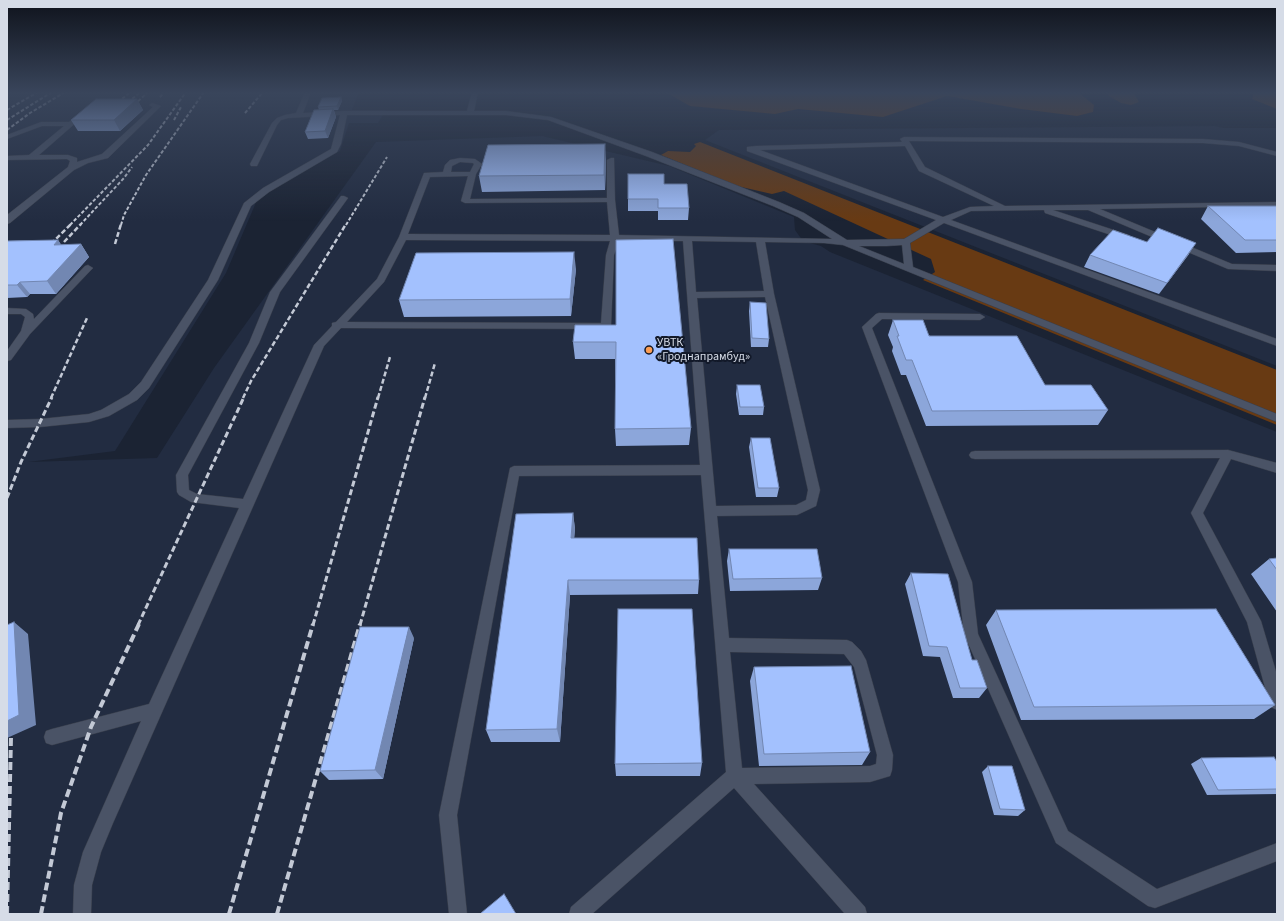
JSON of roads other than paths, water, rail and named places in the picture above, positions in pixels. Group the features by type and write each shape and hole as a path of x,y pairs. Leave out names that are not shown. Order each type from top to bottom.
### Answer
{"lane":[{"path":"32,157 58,135"},
{"path":"7,221 70,168 85,161 105,156 127,135"},
{"path":"254,164 269,135"},
{"path":"7,424 40,423 89,418 105,413 137,393 145,385 213,280 247,205 266,190 334,150 339,135"},
{"path":"596,135 776,204 801,215 845,243 1277,418"},
{"path":"1005,208 922,168 904,139 1203,141 1239,144 1277,154"},
{"path":"907,144 750,149 1277,343"},
{"path":"7,158 68,157 74,160 70,168"},
{"path":"446,175 448,165 460,160 475,161 478,164 472,174 465,201 611,200"},
{"path":"336,325 606,326 610,255 615,238 611,200 611,160"},
{"path":"82,914 83,885 92,852 318,345 336,325 373,290 381,280 403,237 428,175 472,174"},
{"path":"247,504 195,499 183,492 182,475 254,343 275,292 344,198"},
{"path":"403,237 824,240 845,243 906,242 943,220 970,208 1277,204"},
{"path":"1088,207 1231,267 1277,268"},
{"path":"1040,208 1136,240"},
{"path":"688,239 710,511 735,776 858,914"},
{"path":"710,511 797,510 812,503 814,490 769,294 760,240"},
{"path":"906,242 909,269"},
{"path":"7,358 26,332 88,268"},
{"path":"692,295 769,294"},
{"path":"7,311 23,311 30,316 26,332"},
{"path":"980,317 879,316 867,327 965,582 971,634 1062,837 1155,899 1277,852"},
{"path":"1228,454 1197,513 1254,621 1277,702"},
{"path":"975,455 1228,454 1277,468"},
{"path":"458,914 448,815 514,471 707,470"},
{"path":"578,914 735,776 870,774 884,770 885,755 861,665 856,656 847,647 722,645"},
{"path":"52,737 155,710"}],"railway":[{"path":"70,225 148,145 155,135"},
{"path":"121,225 124,215 146,175 174,135"},
{"path":"346,225 387,157"},
{"path":"80,225 124,178 132,167"},
{"path":"64,242 81,224"},
{"path":"115,244 121,224"},
{"path":"243,398 251,381 346,224"},
{"path":"51,244 70,225"},
{"path":"51,398 87,318"},
{"path":"378,398 390,357"},
{"path":"425,398 435,363"},
{"path":"7,498 21,462 52,397"},
{"path":"138,625 244,397"},
{"path":"313,625 378,397"},
{"path":"360,625 425,397"},
{"path":"41,914 61,813 91,727 139,624"},
{"path":"229,914 313,624"},
{"path":"277,914 360,624"},
{"path":"7,914 11,737"}],"place":[{"name":"УВТК «Гроднапрамбуд»","path":"649,350"}]}
